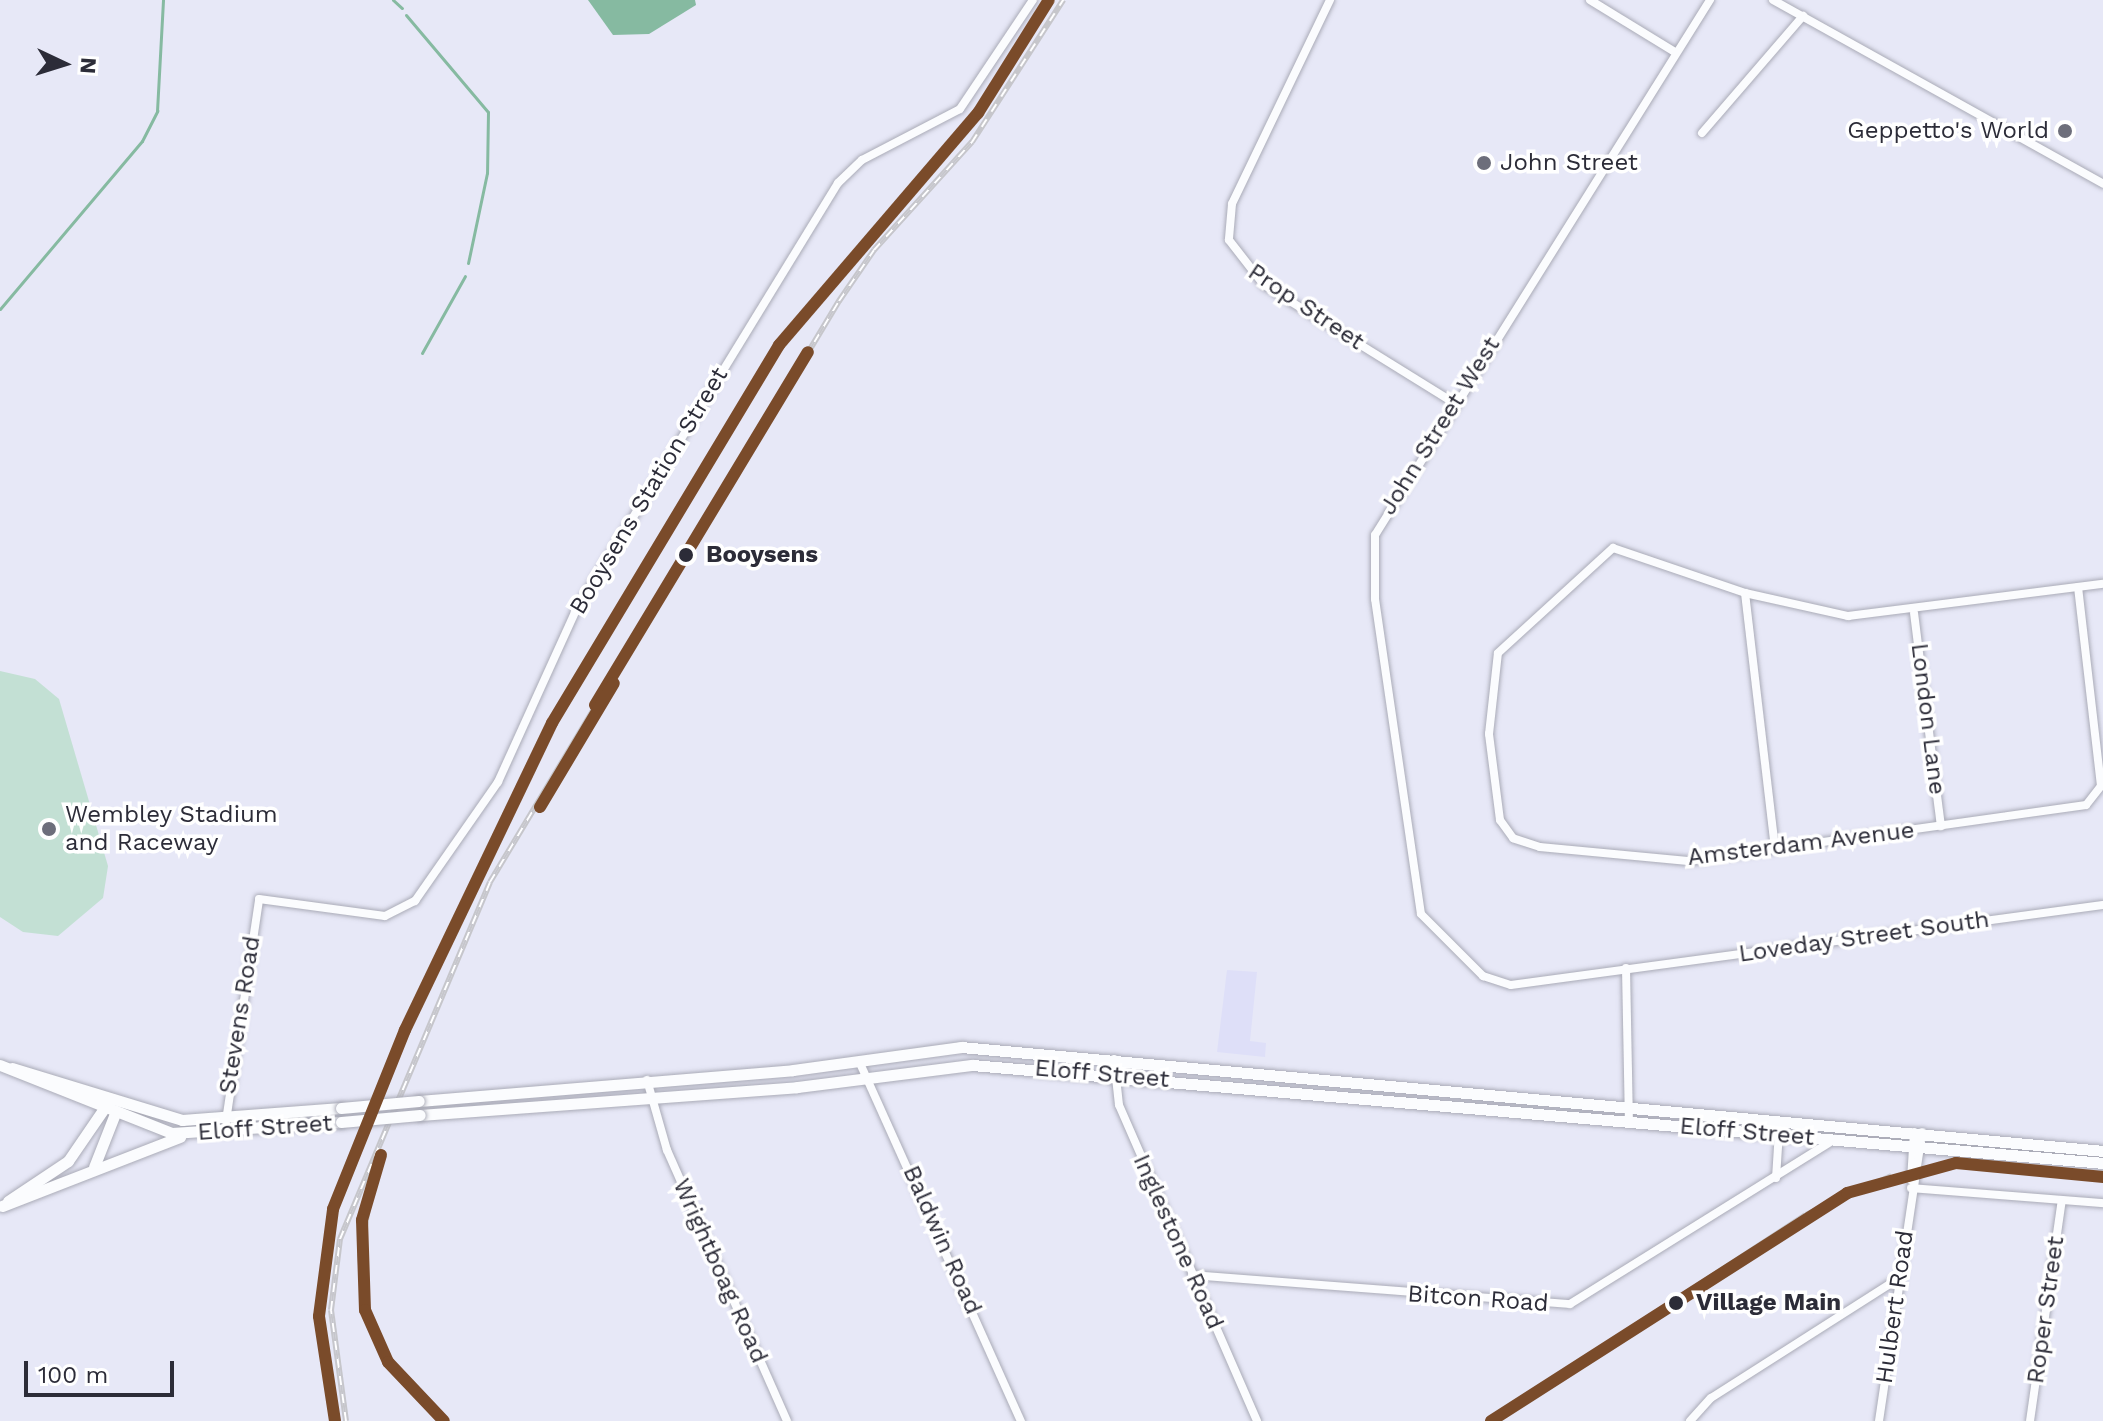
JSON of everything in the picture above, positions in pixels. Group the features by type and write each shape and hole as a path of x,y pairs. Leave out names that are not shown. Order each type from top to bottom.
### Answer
{"street":[{"name":"Booysens Station Street","path":"259,899 385,916 415,901 498,782 575,612 838,183 862,160 960,109 1033,0"},
{"name":"Prop Street","path":"1330,0 1232,204 1229,240 1264,285 1453,402"},
{"path":"1590,0 1675,52"},
{"name":"John Street West","path":"1626,968 1492,982 1427,924 1417,904 1372,555 1384,514 1710,0"},
{"path":"1773,0 2103,184"},
{"path":"1702,133 1803,16"},
{"name":"Amsterdam Avenue","path":"1745,593 1622,546 1604,553 1498,653 1489,734 1500,820 1513,838 1540,847 1688,861 2081,807 2101,786 2078,587"},
{"path":"1775,849 1745,593 1848,616 1914,613 2103,584"},
{"name":"London Lane","path":"1914,613 1941,826"},
{"name":"Stevens Road","path":"226,1126 259,899"},
{"name":"Loveday Street South","path":"1626,968 2103,905"},
{"path":"1626,968 1629,1114"},
{"name":"Eloff Street","path":"111,1107 188,1135 341,1108 660,1078 750,1073 961,1047 1114,1059 1268,1083"},
{"name":"Inglestone Road","path":"1114,1059 1113,1074 1119,1105 1257,1421"},
{"name":"Baldwin Road","path":"859,1061 870,1076 1021,1421"},
{"name":"Eloff Street","path":"111,1107 226,1126 341,1122 752,1089 972,1065 1268,1083 1629,1114 1918,1132 2103,1163"},
{"path":"2,1066 111,1107"},
{"path":"750,1073 752,1089"},
{"name":"Wrightboag Road","path":"660,1078 655,1095 656,1120 787,1421"},
{"name":"Wrightboag Road","path":"647,1080 655,1095"},
{"path":"491,1094 492,1109"},
{"path":"94,1167 111,1107"},
{"path":"1,1207 68,1161 111,1107"},
{"name":"Eloff Street","path":"1629,1114 1779,1135 1917,1147 2056,1153 2103,1151"},
{"path":"1776,1178 1780,1122"},
{"name":"Hulbert Road","path":"1879,1421 1918,1132"},
{"path":"1,1207 94,1167 188,1135"},
{"name":"Bitcon Road","path":"1192,1275 1570,1304 1835,1139"},
{"path":"1912,1189 2103,1203"},
{"name":"Roper Street","path":"2030,1421 2062,1200"},
{"path":"1690,1421 1711,1398 1898,1279"}],"shaded area":[{"path":"588,0 695,0 696,5 649,34 613,35"},
{"name":"Wembley Stadium and Raceway","path":"0,671 35,679 59,699 108,866 103,898 58,936 23,932 0,917"},
{"path":"1227,970 1257,972 1250,1041 1266,1043 1265,1057 1217,1052"}],"waterway":[{"path":"0,309 142,141 157,111 163,0"},
{"path":"393,0 402,8"},
{"path":"406,15 488,112 487,173 468,263"},
{"path":"422,353 465,276"}],"railway":[{"path":"346,1421 331,1310 340,1239 490,882 839,301 874,250 972,142 1063,0"},
{"path":"374,1174 360,1254 365,1310 388,1362 444,1421"},
{"path":"1491,1421 1806,1215 1891,1176"}],"transit line":[{"path":"335,1421 319,1316 333,1209 405,1030 552,723 779,345 978,113 1049,0"},
{"path":"595,705 808,352"},
{"path":"540,807 614,683"},
{"path":"381,1155 362,1220 365,1310 388,1362 444,1421"},
{"path":"1491,1421 1847,1193 1956,1163 2103,1177"}],"place":[{"name":"Geppetto's World","path":"2065,131"},
{"name":"John Street","path":"1484,163"},
{"name":"Booysens","path":"686,555"},
{"name":"Wembley Stadium and Raceway","path":"49,829"},
{"name":"Village Main","path":"1676,1303"}]}
